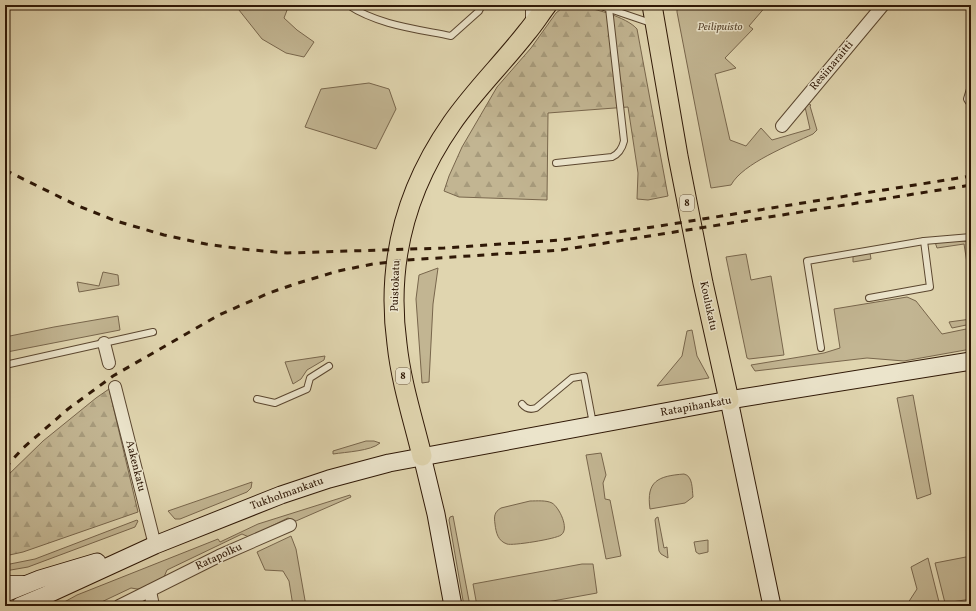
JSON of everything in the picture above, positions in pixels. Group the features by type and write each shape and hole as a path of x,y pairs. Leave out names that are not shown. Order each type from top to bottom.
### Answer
{"highway":[{"name":"Puistokatu","path":"422,456 396,344 394,318 397,255 404,219 415,189 427,163 452,123 466,104 528,31 547,5"},
{"name":"Koulukatu","path":"652,5 678,156 729,400"}],"main road":[{"name":"Ratapihankatu","path":"422,456 729,400 971,361"},
{"name":"Koulukatu","path":"729,400 772,606"},
{"name":"Tukholmankatu","path":"20,606 155,545 297,489 382,465 422,456"},
{"name":"Puistokatu","path":"422,456 436,514 453,606"},
{"name":"Tukholmankatu","path":"5,593 32,583 155,545"}],"street":[{"name":"Resiinaraitti","path":"782,126 882,5"},
{"path":"104,343 109,363"},
{"name":"Aakenkatu","path":"116,387 155,545"},
{"name":"Ratapolku","path":"119,606 219,556 290,525"},
{"path":"5,582 32,583"},
{"path":"150,591 153,606"}],"lane":[{"path":"348,5 360,13 413,30 452,36 479,12 482,5"},
{"path":"528,31 529,5"},
{"path":"598,5 655,25"},
{"path":"556,164 612,157 617,155 623,147 624,141 621,108 609,8"},
{"path":"971,86 967,99 971,105"},
{"path":"821,348 807,261 924,241 971,237"},
{"path":"868,298 930,287 924,241"},
{"path":"5,365 153,332"},
{"path":"257,399 275,403 307,389 310,378 330,366"},
{"path":"522,404 526,408 536,408 572,378 584,376 593,425"}],"green space":[{"path":"235,5 289,5 284,18 297,30 314,42 304,57 286,53 262,39"},
{"name":"Peilipuisto","path":"677,5 767,5 749,26 753,29 725,58 736,68 715,74 730,140 746,146 761,128 772,140 810,129 805,107 807,103 811,105 810,106 817,130 813,134 756,162 737,177 731,185 711,188 677,12"},
{"path":"575,6 608,13 625,20 637,29 668,196 648,200 637,199 638,173 628,107 548,113 547,200 459,197 444,191 462,147 497,87 531,48 556,13 561,9"},
{"path":"369,83 389,89 396,109 376,149 305,127 321,89"},
{"path":"955,240 971,242 971,288 964,244 937,248 935,242"},
{"path":"870,253 871,259 853,262 853,255"},
{"path":"746,254 751,280 771,276 784,355 747,358 726,257"},
{"path":"438,268 433,304 429,382 422,383 416,299 419,275"},
{"path":"103,272 118,275 119,285 79,292 77,282 99,286"},
{"path":"907,297 916,301 942,334 971,328 971,349 904,361 867,358 755,371 751,365 824,353 840,348 834,309"},
{"path":"118,316 120,330 7,352 5,337"},
{"path":"971,319 971,324 952,328 949,322"},
{"path":"692,330 697,356 709,378 657,386 682,356 687,331"},
{"path":"325,356 324,360 307,370 301,379 293,384 285,362"},
{"path":"109,389 138,512 23,552 5,556 5,478 43,441"},
{"path":"913,395 931,494 917,499 897,398"},
{"path":"366,441 380,443 371,448 333,454 333,451"},
{"path":"601,453 606,475 603,483 605,499 610,500 621,556 606,559 586,455"},
{"path":"684,474 691,480 693,497 685,503 650,509 649,500 652,486 667,476"},
{"path":"252,482 251,488 247,492 180,519 175,519 168,511"},
{"path":"350,495 351,497 296,521 288,518 249,537 242,534 167,570 164,577 140,589 131,588 93,606 57,606 77,595 218,539 220,542 258,524"},
{"path":"530,501 547,501 555,505 564,523 563,532 561,535 534,542 517,544 507,544 501,541 496,530 496,513 501,508"},
{"path":"453,516 470,606 464,606 449,520 450,517"},
{"path":"658,517 664,548 667,547 668,558 659,551 655,520"},
{"path":"137,520 138,521 135,527 28,567 5,571 5,565 35,559"},
{"path":"291,536 296,549 306,606 293,606 289,581 283,571 265,570 257,552"},
{"path":"708,540 708,552 699,554 696,552 694,542"},
{"path":"971,556 971,599 945,603 935,563"},
{"path":"928,558 940,606 906,606 917,589 911,567"},
{"path":"582,564 593,564 597,593 525,606 477,606 473,584"}],"railway":[{"path":"5,170 76,205 116,221 164,235 206,244 287,253 444,248 561,240 653,227 971,176"},
{"path":"5,468 23,448 68,409 113,376 219,315 269,293 338,271 373,264 407,260 561,250 971,185"}]}
